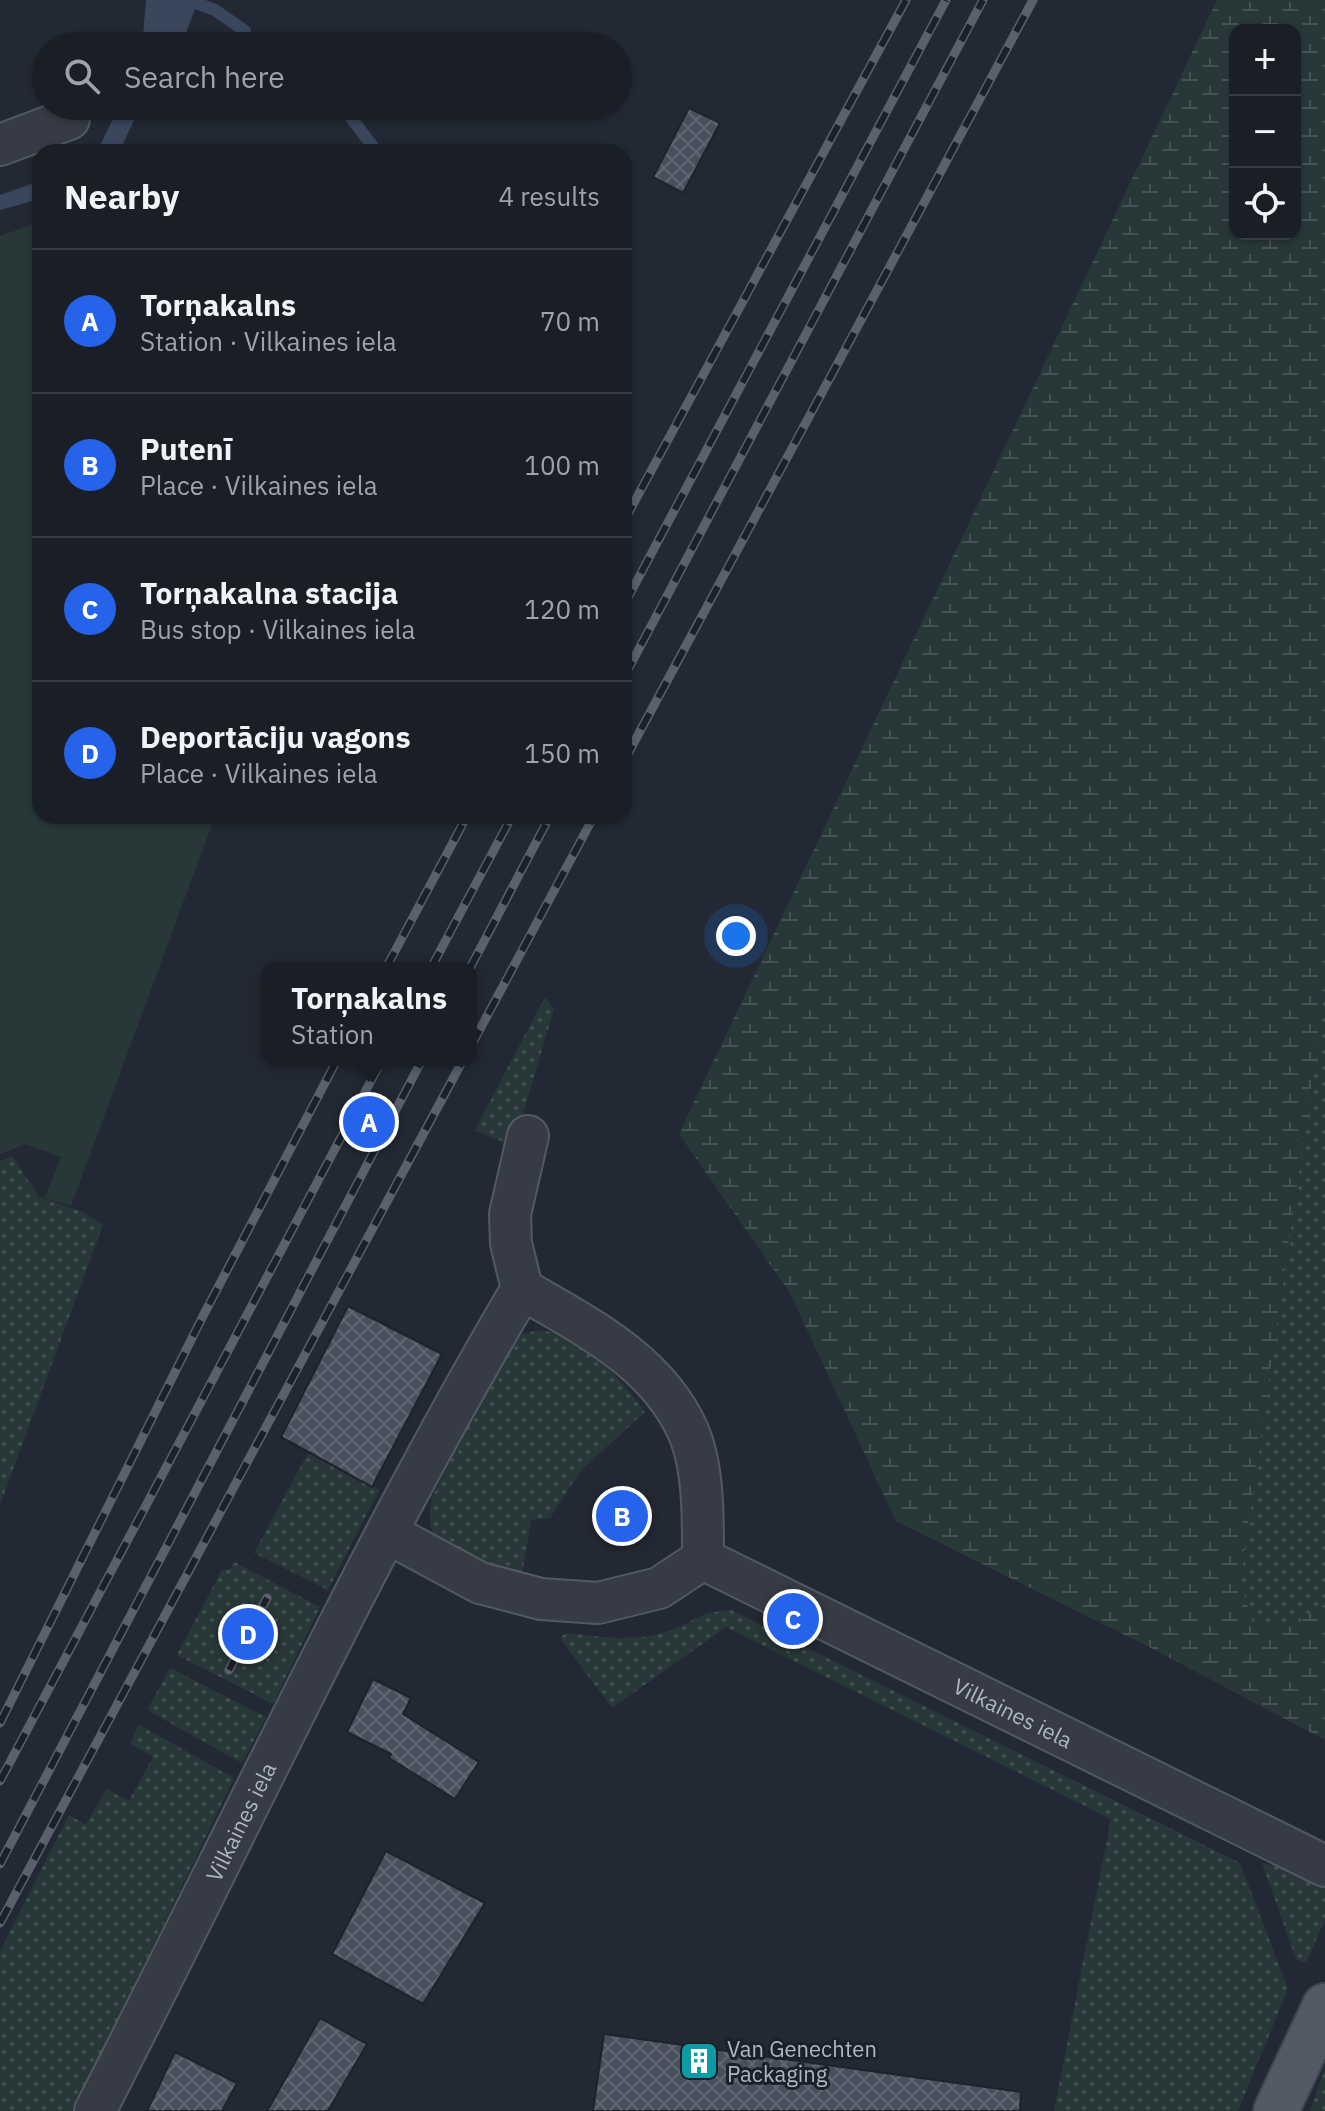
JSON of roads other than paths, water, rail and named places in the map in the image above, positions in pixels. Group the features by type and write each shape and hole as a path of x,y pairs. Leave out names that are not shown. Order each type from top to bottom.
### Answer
{"main road":[{"path":"1276,2111 1325,2006"}],"street":[{"path":"0,145 66,120"},
{"path":"389,1534 480,1583 541,1599 598,1603 659,1588 703,1559 703,1501 689,1432 656,1381 611,1341 522,1289 511,1243 510,1214 528,1136"},
{"name":"Vilkaines iela","path":"95,2111 474,1369 522,1289"},
{"name":"Vilkaines iela","path":"703,1559 1325,1866"}],"water":[{"path":"146,0 198,0 186,32 143,32"},
{"path":"112,120 134,120 123,144 101,144"},
{"path":"32,184 32,201 0,210 0,195"}],"waterway":[{"path":"188,0 215,10 245,31"},
{"path":"353,120 371,144"}],"railway":[{"path":"632,506 906,0"},
{"path":"632,590 946,0"},
{"path":"632,662 983,0"},
{"path":"632,746 1033,0"},
{"path":"389,962 463,824"},
{"path":"434,962 508,824"},
{"path":"473,962 546,824"},
{"path":"477,1035 590,824"},
{"path":"0,1723 203,1316 334,1066"},
{"path":"0,1781 379,1066"},
{"path":"0,1864 419,1066"},
{"path":"0,1923 460,1066"},
{"path":"229,1670 267,1598"}],"place":[{"name":"Torņakalns","path":"369,1122"},
{"name":"Putenī","path":"622,1516"},
{"name":"Torņakalna stacija","path":"793,1619"},
{"name":"Deportāciju vagons","path":"248,1634"},
{"name":"Van Genechten Packaging","path":"699,2061"}]}
